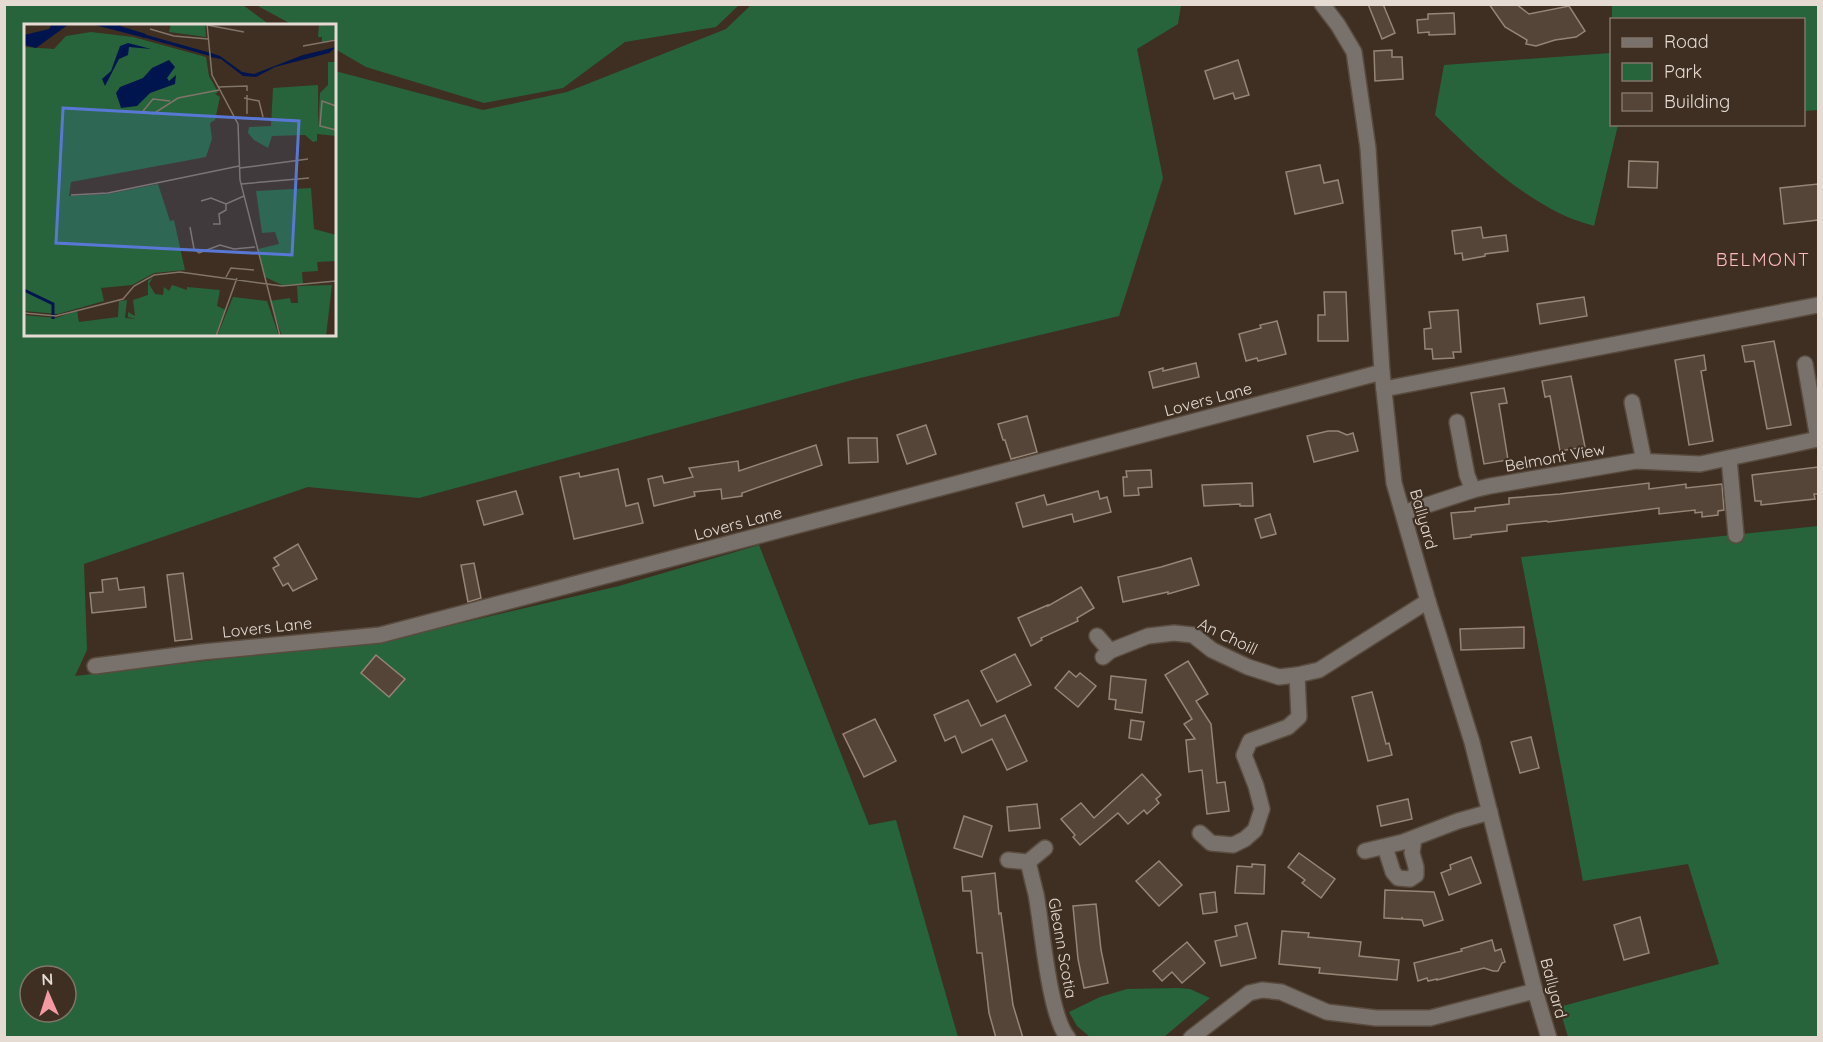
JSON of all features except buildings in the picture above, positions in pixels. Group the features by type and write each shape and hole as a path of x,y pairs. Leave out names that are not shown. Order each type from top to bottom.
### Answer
{"street":[{"name":"Ballyard","path":"1323,4 1354,52 1368,148 1382,372 1394,483 1472,742 1549,1038"},
{"path":"1384,389 1818,305"},
{"name":"Belmont View","path":"1403,513 1473,490 1636,461 1700,464 1818,439 1805,364"},
{"name":"Lovers Lane","path":"95,666 202,652 380,635 1382,372"},
{"path":"1632,402 1644,461"},
{"path":"1457,422 1467,475 1473,490"},
{"path":"1728,458 1737,535"},
{"name":"An Choill","path":"1097,636 1107,654 1148,636 1174,633 1193,635 1212,650 1248,667 1280,677 1319,670 1428,601"},
{"path":"1200,833 1211,843 1233,845 1245,839 1255,830 1262,810 1245,754 1250,741 1288,727 1299,717 1297,675"},
{"path":"1365,851 1414,838 1458,821 1490,812"},
{"path":"1384,847 1393,872 1398,878 1410,879 1416,875 1412,853 1414,838"},
{"path":"1008,860 1028,862 1045,848"},
{"name":"Gleann Scotia","path":"1028,862 1036,894 1053,997 1062,1031 1068,1038"},
{"path":"1191,1038 1249,993 1262,990 1281,992 1327,1012 1376,1018 1430,1018 1535,991"}],"green space":[{"path":"5,5 243,5 269,24 24,24 24,336 336,336 336,71 483,110 567,92 726,29 751,5 1181,5 1178,24 1137,49 1163,178 1119,316 856,379 419,498 308,487 84,564 87,650 75,676 376,641 619,586 759,545 869,825 896,820 958,1037 5,1038"},
{"path":"256,5 739,5 716,27 625,42 563,88 484,103 366,67 336,50 336,24 291,24"},
{"path":"1612,5 1818,5 1818,110 1805,111 1805,18 1612,18"},
{"path":"1610,53 1610,126 1618,126 1594,226 1563,215 1524,192 1478,156 1435,115 1444,65"},
{"path":"1818,526 1818,1037 1568,1037 1559,1007 1719,964 1688,864 1583,881 1521,557"},
{"path":"1127,989 1190,989 1210,998 1164,1037 1090,1037 1077,1026 1069,1012 1100,997"}],"district":[{"name":"BELMONT","path":"1763,260"}]}
